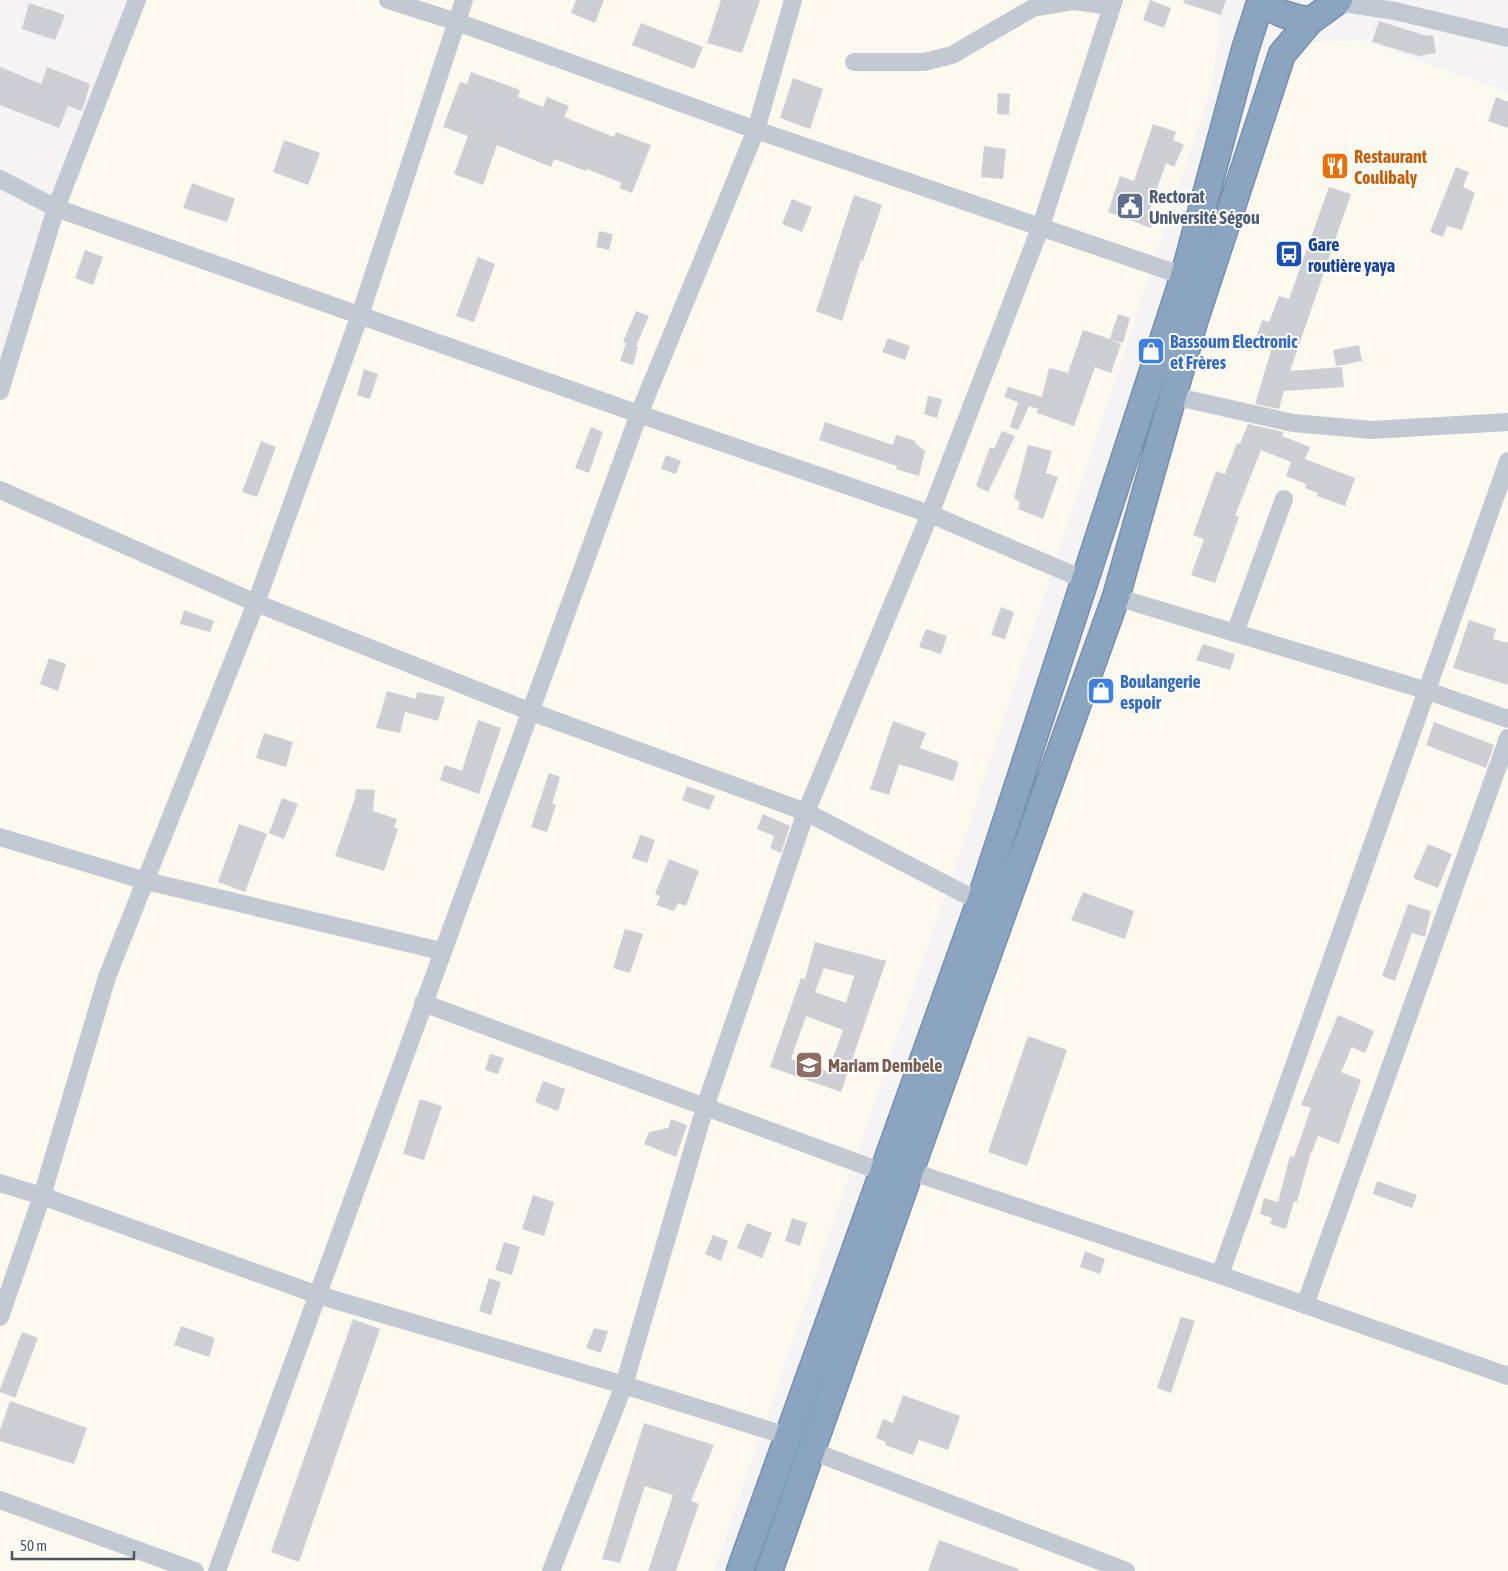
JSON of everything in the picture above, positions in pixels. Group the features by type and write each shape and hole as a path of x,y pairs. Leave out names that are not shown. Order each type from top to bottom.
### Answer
{"highway":[{"path":"769,1571 812,1451 980,902 1184,276 1246,50 1262,0 1273,10 1287,16 1310,21"},
{"path":"740,1571 787,1436 897,1172 1116,597 1194,322 1282,54 1310,21 1338,1"}],"street":[{"path":"0,391 56,208 137,0"},
{"path":"388,0 457,22 756,130 1184,276"},
{"path":"0,1317 42,1196 107,977 256,603 360,315 464,0"},
{"path":"217,1571 441,951 638,414 756,130 793,0"},
{"path":"551,1571 624,1385 705,1107 806,812 930,514 1041,226 1112,3 1074,1 1033,8 952,55 924,62 854,62"},
{"path":"1338,1 1389,5 1508,38"},
{"path":"0,179 56,208 638,414 930,514 1085,580"},
{"path":"1173,396 1293,423 1372,430 1508,422"},
{"path":"1220,1274 1508,461"},
{"path":"0,490 256,603 529,711 806,812 980,902"},
{"path":"1235,633 1284,499"},
{"path":"1116,597 1428,691 1508,720"},
{"path":"1305,1305 1508,738"},
{"path":"0,837 146,880 441,951"},
{"path":"423,1003 705,1107 897,1172 1220,1274 1508,1376"},
{"path":"0,1183 42,1196 318,1295 624,1385 787,1436"},
{"path":"812,1451 1126,1571"},
{"path":"0,1500 195,1571"}],"shaded area":[{"path":"130,0 1221,0 1213,81 959,856 714,1571 0,1571 0,391"},
{"path":"1363,40 1508,93 1508,1571 765,1571 1300,43"}],"building":[{"path":"576,0 604,0 595,23 571,13"},
{"path":"721,0 760,0 742,53 707,43"},
{"path":"1150,0 1171,8 1164,28 1143,20"},
{"path":"1184,0 1226,0 1221,15 1183,3"},
{"path":"29,3 65,15 55,40 22,29"},
{"path":"1379,21 1427,36 1433,35 1436,53 1419,56 1372,42"},
{"path":"641,23 703,47 694,69 632,45"},
{"path":"0,67 41,84 47,67 90,84 82,111 68,106 59,128 0,105"},
{"path":"471,72 520,90 518,97 543,107 547,97 569,106 564,117 614,137 616,132 651,145 632,193 619,188 622,183 587,169 586,171 554,159 551,167 497,145 483,185 454,174 468,136 443,127 460,82 467,84"},
{"path":"793,78 823,89 810,129 780,118"},
{"path":"998,93 1010,94 1009,115 997,114"},
{"path":"1496,97 1508,102 1508,128 1488,121"},
{"path":"1153,124 1176,132 1173,140 1184,145 1174,167 1166,163 1149,212 1156,215 1151,228 1108,212 1120,176 1134,181"},
{"path":"284,140 320,153 308,185 273,172"},
{"path":"984,146 1006,149 1003,179 981,177"},
{"path":"1456,167 1469,172 1463,187 1475,193 1462,230 1447,226 1443,237 1430,232"},
{"path":"192,183 235,199 227,222 183,208"},
{"path":"1329,187 1351,194 1290,371 1342,367 1344,387 1284,391 1279,409 1255,404 1273,344 1256,338 1262,320 1269,322 1279,296 1289,299"},
{"path":"854,195 882,205 863,261 861,260 842,321 816,311"},
{"path":"792,199 812,207 802,232 782,224"},
{"path":"599,231 613,234 609,250 596,247"},
{"path":"85,250 103,257 93,285 75,278"},
{"path":"478,257 495,264 474,322 456,316"},
{"path":"636,311 649,316 636,346 638,347 633,365 620,361 626,343 623,342"},
{"path":"1118,314 1130,318 1123,343 1110,340 1121,344 1111,373 1095,367 1074,426 1037,413 1038,409 1029,406 1018,430 1010,427 1018,402 1004,397 1008,387 1042,397 1049,368 1068,373 1083,330 1110,339"},
{"path":"888,338 910,346 905,360 882,352"},
{"path":"1359,345 1362,361 1336,366 1333,350"},
{"path":"364,369 378,374 370,399 357,395"},
{"path":"928,396 942,399 937,418 924,414"},
{"path":"825,422 893,445 896,435 916,441 915,443 925,451 919,476 896,469 897,466 819,440"},
{"path":"1248,424 1284,432 1282,436 1310,447 1305,459 1355,478 1345,506 1317,496 1318,493 1305,488 1306,484 1286,476 1291,462 1261,450 1235,516 1239,517 1215,583 1191,575 1204,539 1193,535 1216,471 1225,474 1237,443 1240,444"},
{"path":"591,427 603,432 589,473 575,468"},
{"path":"1002,431 1015,436 988,492 976,486 990,447 994,449"},
{"path":"261,441 276,447 257,497 242,492"},
{"path":"1028,445 1052,451 1046,473 1058,477 1043,519 1018,509 1020,503 1014,498"},
{"path":"666,455 681,461 676,474 661,469"},
{"path":"1001,607 1014,612 1005,639 991,635"},
{"path":"184,610 214,621 210,632 180,624"},
{"path":"1469,620 1496,629 1493,639 1508,643 1508,685 1453,668"},
{"path":"926,629 947,636 941,654 919,647"},
{"path":"1203,644 1235,654 1230,670 1196,660"},
{"path":"49,658 66,664 58,691 40,684"},
{"path":"387,691 416,699 417,692 445,697 438,721 405,712 400,733 376,728"},
{"path":"478,720 501,728 479,794 440,780 445,765 462,771"},
{"path":"893,721 926,733 920,748 959,762 953,781 899,764 889,795 870,789"},
{"path":"1434,722 1494,745 1486,768 1426,745"},
{"path":"264,733 293,742 286,767 256,758"},
{"path":"549,773 560,777 552,804 556,805 547,832 531,827"},
{"path":"687,786 715,796 709,810 682,800"},
{"path":"356,789 375,790 373,811 397,819 394,828 398,829 384,871 335,856 355,798"},
{"path":"282,798 298,804 284,839 269,833"},
{"path":"763,814 790,826 781,853 770,848 774,836 757,829"},
{"path":"239,824 267,834 245,892 218,882"},
{"path":"640,835 655,840 647,863 632,858"},
{"path":"1428,844 1452,854 1438,888 1413,878"},
{"path":"669,859 699,871 686,906 678,903 674,911 656,905 660,896 655,894"},
{"path":"1083,892 1134,911 1125,939 1071,920"},
{"path":"1408,904 1431,911 1425,937 1412,933 1395,981 1382,976"},
{"path":"625,929 643,934 630,973 613,968"},
{"path":"815,942 886,961 841,1092 770,1067 801,978 805,979","holes":["824,968 854,976 846,1003 815,992","806,1016 843,1030 828,1072 791,1059"]},
{"path":"1338,1015 1374,1031 1365,1053 1352,1047 1341,1072 1361,1080 1339,1144 1318,1136 1311,1152 1297,1202 1294,1201 1286,1229 1270,1224 1272,1218 1260,1214 1264,1198 1278,1202 1290,1156 1294,1157 1311,1108 1301,1105"},
{"path":"1028,1036 1067,1050 1027,1166 988,1152"},
{"path":"490,1054 504,1058 498,1074 485,1070"},
{"path":"543,1081 565,1089 558,1111 535,1102"},
{"path":"420,1099 442,1106 424,1160 403,1154"},
{"path":"671,1119 687,1125 676,1157 644,1144 649,1132 668,1128"},
{"path":"1377,1181 1417,1195 1412,1208 1373,1194"},
{"path":"533,1195 554,1202 544,1236 522,1229"},
{"path":"792,1218 807,1223 800,1246 785,1241"},
{"path":"747,1223 772,1233 762,1258 737,1248"},
{"path":"713,1235 728,1241 721,1261 705,1254"},
{"path":"504,1242 520,1247 512,1275 495,1270"},
{"path":"1085,1251 1105,1259 1100,1274 1080,1267"},
{"path":"489,1278 501,1282 491,1315 479,1311"},
{"path":"1181,1317 1195,1321 1171,1393 1157,1388"},
{"path":"353,1319 380,1329 299,1562 271,1552"},
{"path":"181,1326 215,1338 209,1357 174,1345"},
{"path":"594,1328 608,1331 601,1353 586,1348"},
{"path":"22,1332 38,1338 15,1398 0,1392 0,1389"},
{"path":"903,1395 960,1416 948,1450 919,1440 913,1455 885,1445 886,1442 876,1438 883,1419 893,1423"},
{"path":"10,1401 87,1428 74,1464 0,1441 0,1430"},
{"path":"644,1423 714,1445 691,1501 699,1504 676,1571 648,1571 673,1495 645,1486 620,1563 602,1559"},
{"path":"939,1540 1019,1569 1018,1571 928,1571"}],"place":[{"name":"Restaurant Coulibaly","path":"1335,166"},
{"name":"Rectorat Université Ségou","path":"1130,206"},
{"name":"Gare routière yaya","path":"1289,254"},
{"name":"Bassoum Electronic et Frères","path":"1151,351"},
{"name":"Boulangerie espoir","path":"1101,691"},
{"name":"Mariam Dembele","path":"809,1065"}]}
